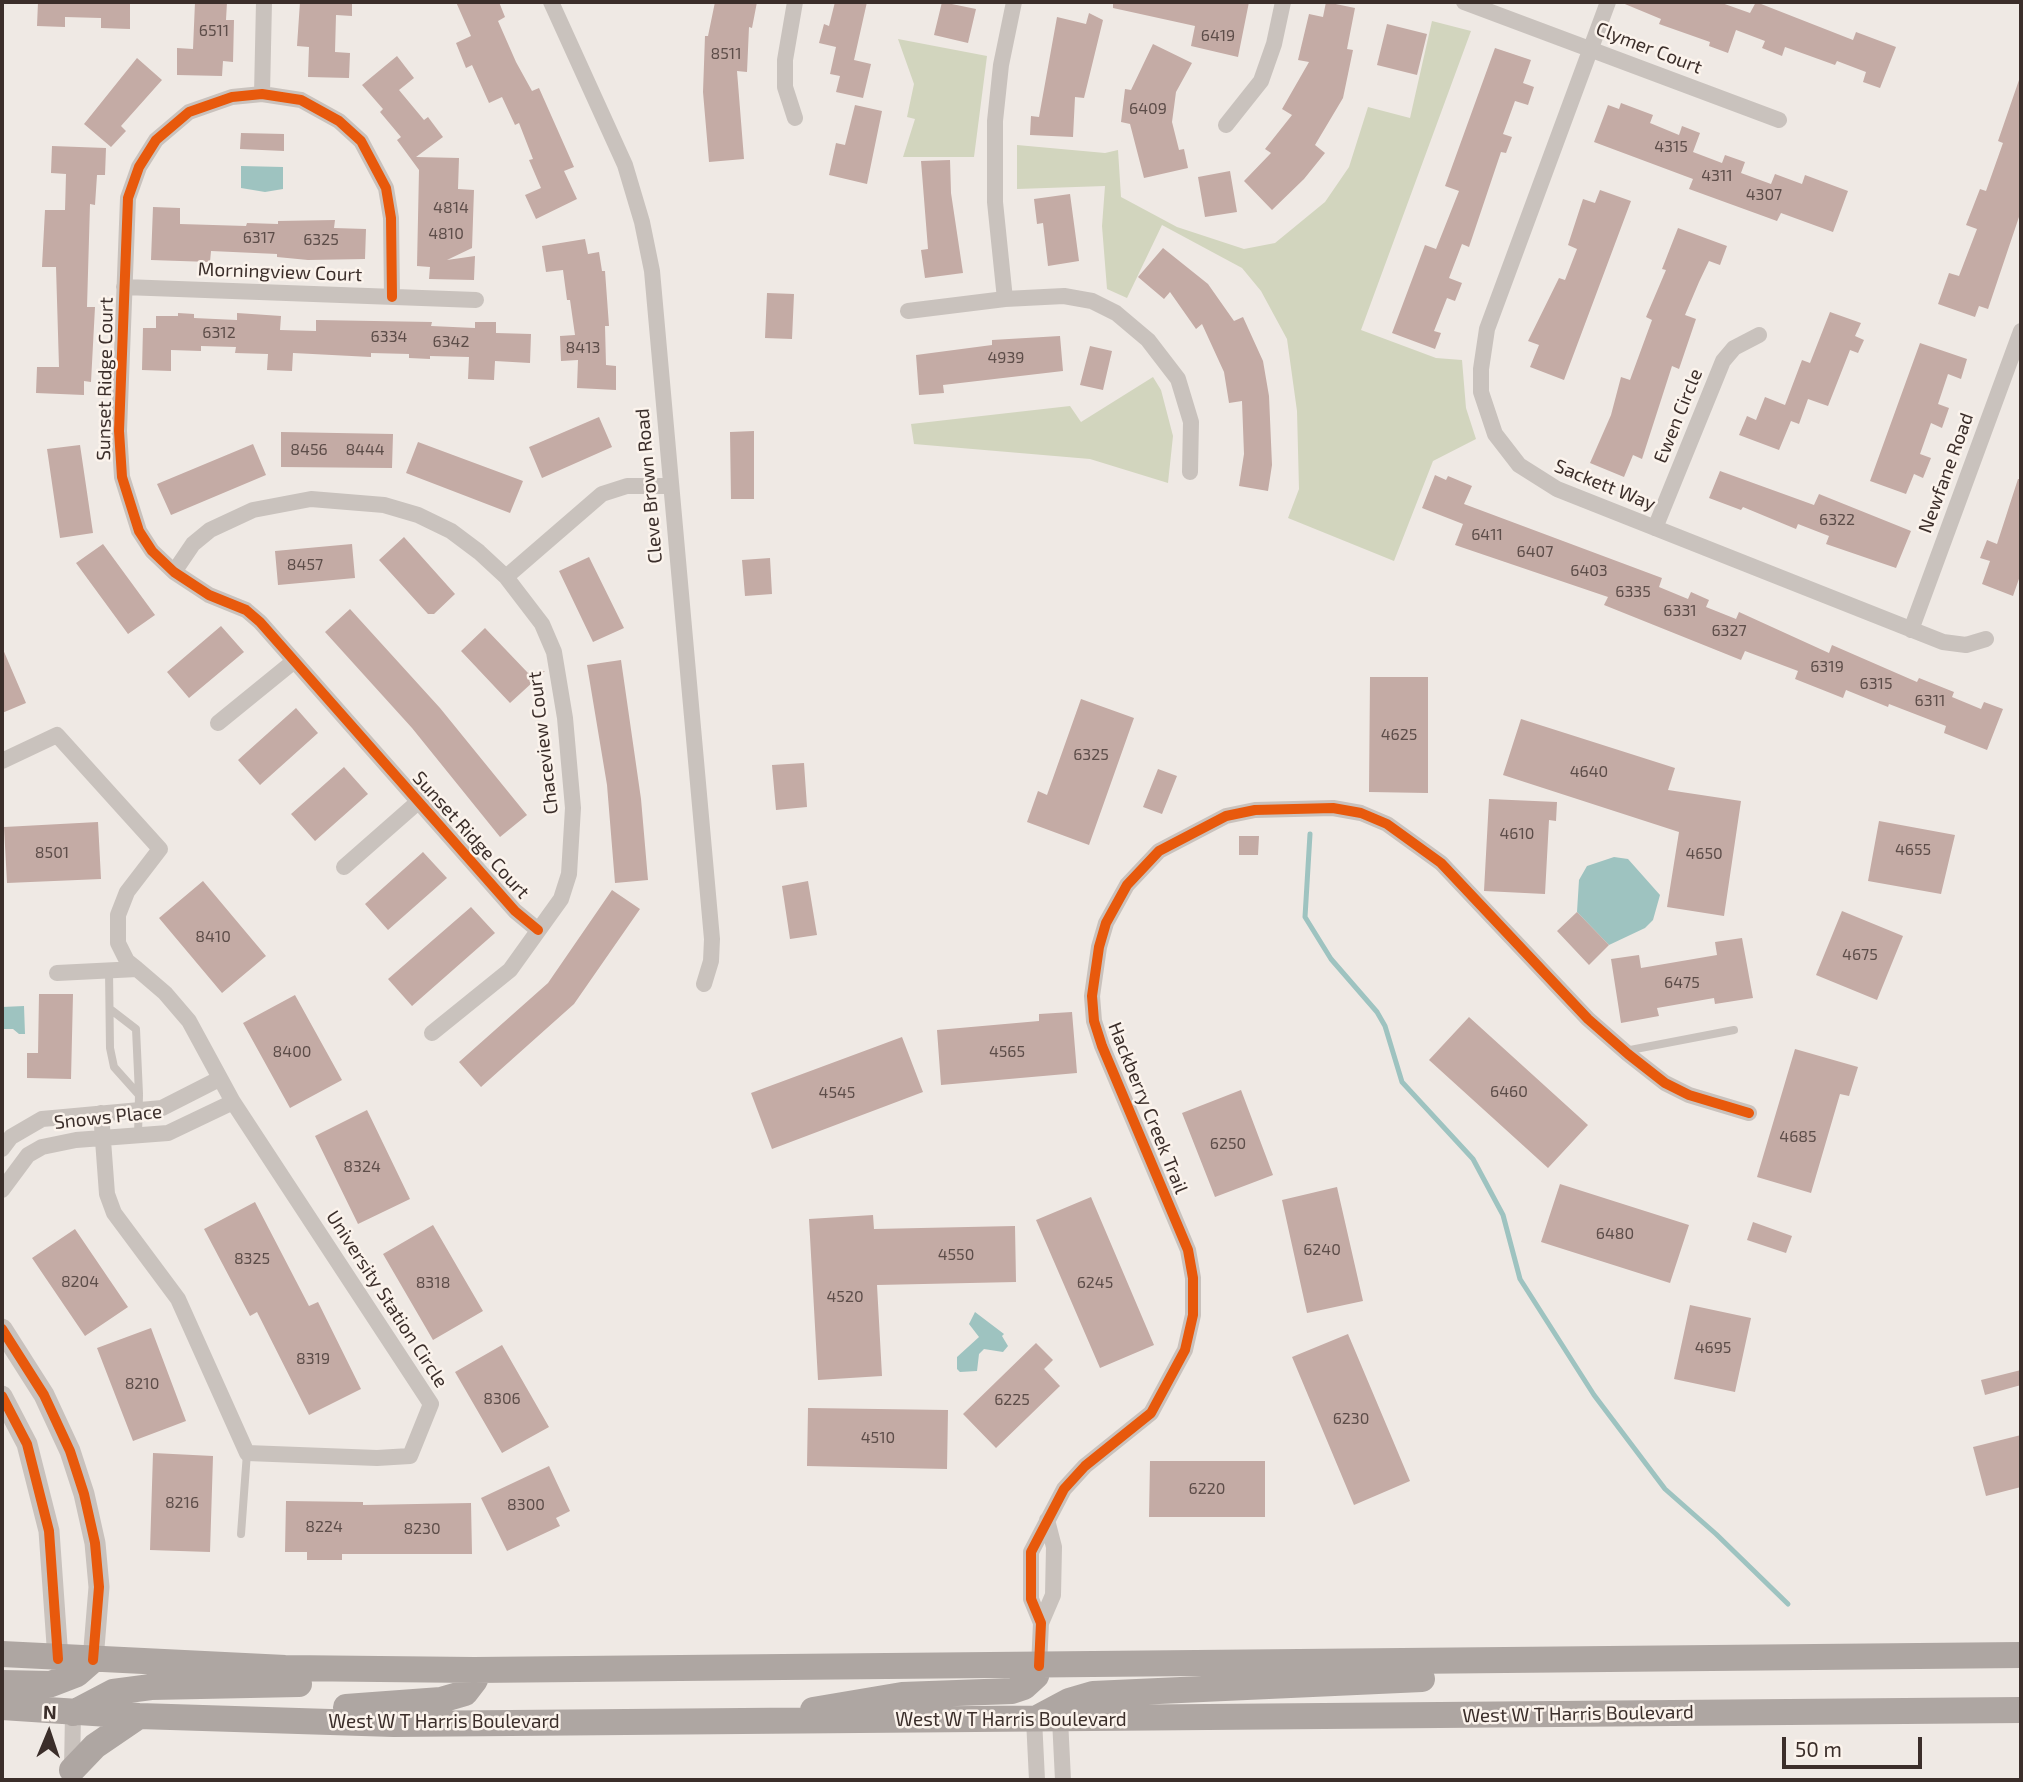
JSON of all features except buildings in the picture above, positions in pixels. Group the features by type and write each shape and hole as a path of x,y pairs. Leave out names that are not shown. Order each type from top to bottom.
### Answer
{"main road":[{"path":"2,1654 58,1659 342,1670 1039,1666 2021,1655"},
{"path":"2,1683 51,1684 77,1674 93,1660"},
{"path":"1047,1719 1069,1701 1093,1695 1435,1679 1541,1661"},
{"path":"771,1721 843,1703 902,1695 1012,1691 1024,1687 1036,1676 1039,1666"},
{"path":"73,1713 113,1692 151,1687 319,1683 342,1670"},
{"path":"233,1720 283,1710 441,1700 466,1693 475,1680 474,1670"},
{"name":"West W T Harris Boulevard","path":"2,1707 139,1716 394,1724 2021,1710"},
{"path":"72,1775 95,1746 139,1716"}],"street":[{"path":"262,94 264,2"},
{"name":"Cleve Brown Road","path":"551,2 611,130 642,222 659,335 670,486 712,939 711,961 704,984"},
{"path":"795,2 785,60 785,87 795,118"},
{"path":"1006,299 995,202 995,121 1001,65 1014,2"},
{"path":"1226,125 1261,81 1274,44 1283,2"},
{"name":"Clymer Court","path":"1464,2 1779,120"},
{"name":"Sackett Way","path":"1608,2 1487,329 1482,358 1481,393 1495,434 1518,465 1535,478 1943,642 1966,645 1986,639"},
{"name":"Sunset Ridge Court","path":"392,297 388,196 379,172 361,141 327,112 301,100 262,94 232,97 189,112 156,141 139,167 128,198 119,431 122,477 139,531 152,551 174,572 209,595 246,610 515,911 538,930"},
{"name":"Morningview Court","path":"124,287 476,300"},
{"path":"908,311 1006,299 1064,296 1092,301 1116,313 1148,340 1178,379 1191,422 1190,472"},
{"name":"Newfane Road","path":"1911,630 2021,331"},
{"name":"Ewen Circle","path":"1655,528 1723,361 1734,348 1759,335"},
{"path":"506,577 602,494 628,486 670,486"},
{"name":"Chaceview Court","path":"174,572 193,544 210,530 253,510 311,499 384,505 418,515 451,531 506,577 542,624 554,652 565,718 573,808 569,874 561,899 510,970 432,1033"},
{"path":"218,723 293,662"},
{"name":"University Station Circle","path":"2,761 57,735 160,849 127,892 118,915 118,943 127,961 164,993 189,1021 233,1102 431,1404 410,1456 377,1458 247,1453"},
{"path":"344,867 418,802"},
{"name":"Hackberry Creek Trail","path":"1041,1623 1031,1599 1030,1561 1047,1520 1064,1489 1085,1466 1152,1413 1178,1367 1193,1315 1193,1278 1188,1250 1102,1046 1093,1009 1094,973 1106,923 1127,885 1159,851 1226,816 1255,810 1333,808 1361,813 1387,824 1441,863 1588,1019 1665,1083 1689,1096 1749,1113"},
{"path":"57,973 137,969"},
{"name":"Snows Place","path":"2,1149 11,1137 42,1118 102,1112 139,1103 162,1108 219,1079"},
{"name":"Snows Place","path":"2,1190 28,1155 42,1147 168,1133 233,1102"},
{"path":"102,1112 107,1194 114,1213 178,1299 247,1453"},
{"path":"2,1329 44,1395 70,1451 84,1494 95,1543 99,1587 93,1660"},
{"path":"2,1396 27,1444 49,1531 58,1659"},
{"name":"Hackberry Creek Trail","path":"1039,1666 1041,1623 1053,1595 1054,1546 1047,1520"},
{"path":"72,1775 73,1713"},
{"path":"1037,1780 1047,1719"},
{"path":"1047,1719 1063,1780"}],"lane":[{"path":"109,971 110,1048 114,1067 139,1103"},
{"path":"110,1009 136,1029 138,1137"},
{"path":"1625,1051 1734,1030"},
{"path":"241,1534 247,1453"}],"green space":[{"path":"1432,21 1471,31 1361,330 1436,358 1462,360 1466,408 1476,439 1433,461 1394,561 1288,518 1299,489 1297,411 1287,339 1261,291 1242,268 1162,225 1127,298 1107,289 1102,226 1105,186 1017,189 1017,145 1105,153 1118,150 1121,197 1177,227 1244,249 1275,243 1325,202 1349,167 1368,107 1410,118"},
{"path":"898,39 987,56 974,157 903,157 915,119 907,117 914,84"},
{"path":"1153,377 1161,390 1173,436 1168,483 1090,459 914,444 911,424 1070,406 1081,422"}],"water":[{"path":"241,166 283,167 283,189 265,192 241,188"},
{"path":"1614,857 1628,859 1660,895 1653,920 1645,928 1609,945 1577,912 1579,880 1587,866"},
{"path":"24,1006 25,1034 19,1034 13,1029 2,1029 2,1007"},
{"path":"975,1312 1004,1334 1002,1336 1008,1346 1003,1352 984,1349 979,1354 977,1371 960,1372 957,1369 957,1357 979,1337 969,1324"}],"waterway":[{"path":"1310,834 1305,917 1331,959 1377,1012 1385,1026 1402,1082 1473,1159 1503,1215 1520,1279 1594,1395 1665,1489 1788,1604"}],"cycle path":[{"path":"392,297 391,218 386,188 361,141 339,121 301,100 262,94 232,97 189,112 156,140 139,167 128,198 119,431 122,477 139,531 152,551 174,572 209,595 246,610 260,622 515,911 538,930"},
{"path":"1039,1666 1041,1623 1031,1599 1031,1552 1064,1489 1085,1466 1151,1413 1185,1350 1193,1315 1193,1278 1188,1250 1102,1046 1094,1021 1092,996 1099,947 1106,923 1127,885 1159,851 1226,816 1255,810 1333,808 1361,813 1387,824 1441,863 1588,1019 1628,1054 1665,1083 1689,1095 1749,1113"},
{"path":"2,1329 44,1395 70,1451 84,1494 95,1543 99,1587 93,1660"},
{"path":"2,1396 27,1444 49,1531 58,1659"}]}
